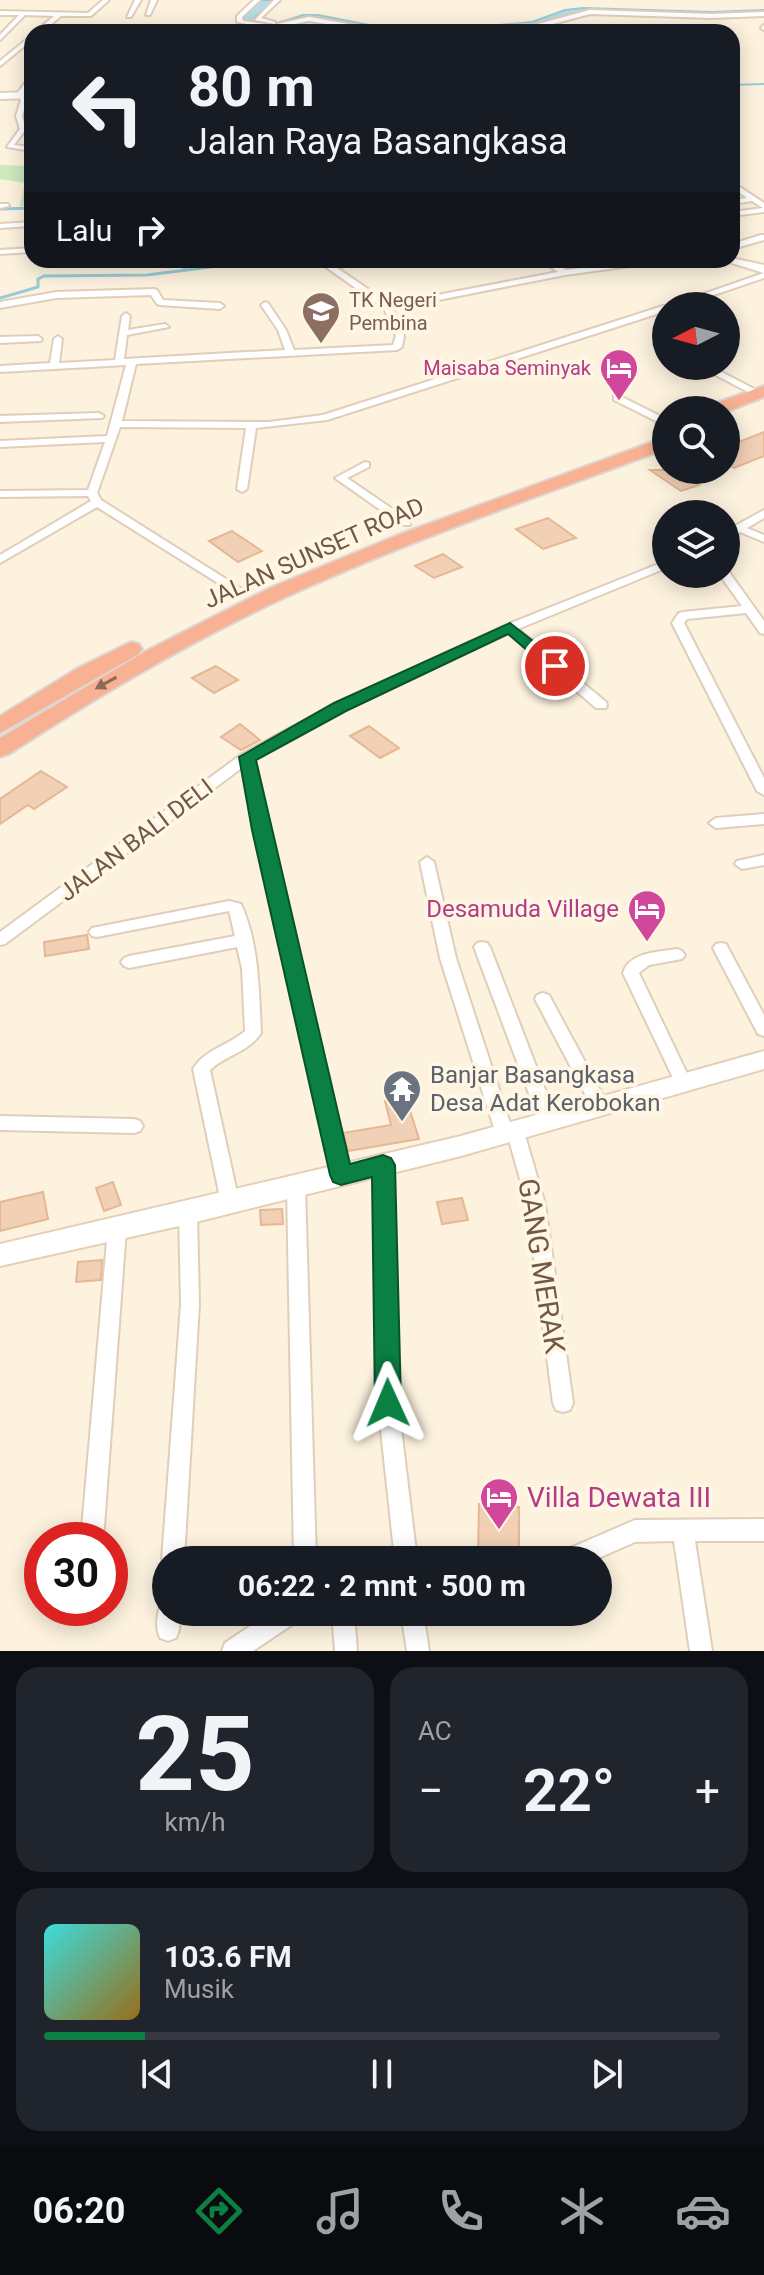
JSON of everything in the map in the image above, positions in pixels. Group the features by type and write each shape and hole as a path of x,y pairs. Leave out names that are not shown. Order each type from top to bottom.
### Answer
{"highway":[{"path":"740,403 762,397"},
{"path":"740,411 762,397"},
{"name":"JALAN SUNSET ROAD","path":"0,726 86,673 305,563 652,430"},
{"name":"JALAN SUNSET ROAD","path":"0,749 78,699 174,644 317,575 652,448"}],"main road":[{"path":"0,96 24,95"},
{"path":"740,264 764,272"},
{"path":"0,1255 188,1213 510,1133 764,1060"}],"street":[{"path":"0,13 91,15 106,0"},
{"path":"129,16 138,0"},
{"path":"148,14 154,0"},
{"path":"253,24 240,22 239,17 257,0"},
{"path":"277,0 258,17 258,21 274,22 297,15 321,14 371,24"},
{"path":"545,24 590,12 711,16 764,12"},
{"path":"0,38 23,14"},
{"path":"48,24 59,15"},
{"path":"286,24 309,19 343,24"},
{"path":"0,64 24,44"},
{"path":"0,46 20,47"},
{"path":"24,88 19,95 24,100 19,116 23,128 9,146 24,148"},
{"path":"740,189 764,208"},
{"path":"740,201 754,199"},
{"path":"740,213 764,208"},
{"path":"0,226 24,224"},
{"path":"740,244 764,237"},
{"path":"0,252 24,250"},
{"path":"0,369 397,347 400,336 388,307 330,268"},
{"path":"557,268 565,273"},
{"path":"388,307 602,268"},
{"path":"712,292 764,272"},
{"path":"0,305 56,295 154,292 160,302 220,306"},
{"path":"265,305 282,330 291,354"},
{"path":"116,424 251,425 324,418 652,313"},
{"path":"119,361 126,316"},
{"path":"125,333 165,327"},
{"path":"0,340 38,339"},
{"path":"54,366 58,339"},
{"path":"0,560 95,497 132,361"},
{"path":"730,380 762,397"},
{"path":"617,398 652,417"},
{"path":"0,419 99,416"},
{"path":"242,489 251,425"},
{"path":"0,444 109,439"},
{"path":"365,465 341,475 340,479 406,523"},
{"path":"0,494 95,497 241,593"},
{"path":"740,527 764,513"},
{"path":"740,528 764,539"},
{"name":"JALAN BALI DELI","path":"0,940 247,757 340,707 510,628 652,570"},
{"path":"735,588 764,630"},
{"path":"750,609 683,616 678,623 764,791"},
{"path":"510,628 601,705"},
{"path":"247,757 341,1175"},
{"path":"716,823 764,819"},
{"path":"742,864 764,860"},
{"name":"GANG MERAK","path":"427,862 448,958 536,1204 563,1403"},
{"path":"97,932 233,906 236,908 250,968 253,1033 245,1042 212,1057 201,1069 230,1202"},
{"path":"129,962 245,940"},
{"path":"482,947 549,1123"},
{"path":"721,948 764,1030"},
{"path":"677,955 645,960 632,968 631,973 684,1084"},
{"path":"543,999 601,1108"},
{"path":"0,1123 134,1126"},
{"path":"383,1165 388,1403 404,1546"},
{"path":"296,1187 305,1546"},
{"path":"174,1546 189,1318 188,1213"},
{"path":"93,1522 117,1229"},
{"path":"601,1546 635,1531 651,1529 683,1532 764,1530"},
{"path":"683,1532 701,1651"},
{"path":"233,1651 270,1626"},
{"path":"344,1626 346,1651"},
{"path":"414,1626 418,1651"}],"green space":[{"path":"0,165 24,166 24,183 0,179"}],"water":[{"path":"260,0 275,0 255,17 256,21 278,23 303,15 318,15 364,24 321,19 282,24 254,24 241,22 240,17"},
{"path":"583,8 712,12 764,10 764,13 716,16 587,11 539,24 511,24 532,22 565,10"}],"building":[{"path":"764,432 764,456 740,466 740,441"},
{"path":"671,484 699,485 681,491"},
{"path":"548,518 576,538 543,549 516,529"},
{"path":"232,531 262,551 238,562 209,541"},
{"path":"443,554 462,567 434,578 415,566"},
{"path":"216,666 238,680 214,693 192,678"},
{"path":"240,724 260,740 241,750 221,737"},
{"path":"369,726 399,748 380,758 350,736"},
{"path":"41,771 67,787 34,809 28,805 0,824 0,799"},
{"path":"87,935 89,949 45,956 44,942"},
{"name":"Banjar Basangkasa Desa Adat Kerobokan","path":"406,1098 419,1139 348,1151 343,1133 391,1125 385,1101"},
{"path":"113,1182 121,1205 104,1211 96,1188"},
{"path":"43,1192 48,1219 0,1231 0,1202"},
{"path":"462,1198 468,1220 442,1224 437,1202"},
{"path":"282,1209 283,1224 261,1225 260,1210"},
{"path":"102,1260 101,1280 76,1282 78,1262"},
{"name":"Villa Dewata III","path":"479,1504 519,1507 519,1546 478,1546"}],"waterway":[{"path":"740,85 764,84"},
{"path":"0,209 24,208"},
{"path":"0,298 38,287 38,279 44,276 147,275 203,268"}],"place":[{"name":"TK Negeri Pembina","path":"321,345"},
{"name":"Maisaba Seminyak","path":"619,402"},
{"name":"Desamuda Village","path":"647,943"},
{"name":"Banjar Basangkasa Desa Adat Kerobokan","path":"402,1123"},
{"name":"Villa Dewata III","path":"499,1531"}],"route":[{"path":"388,1403 383,1165 341,1175 247,757 340,707 510,628 555,666"}]}
